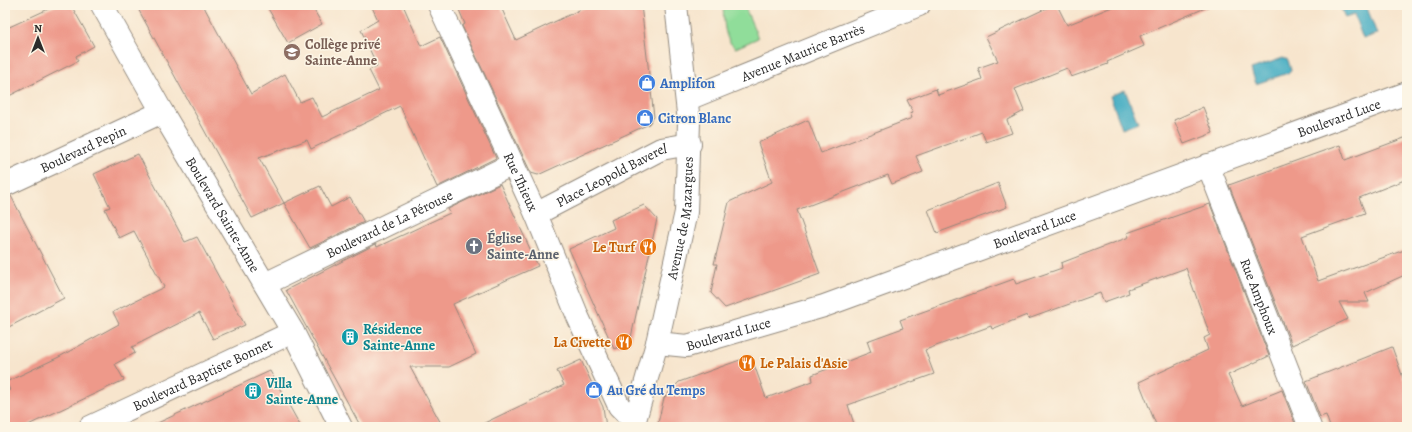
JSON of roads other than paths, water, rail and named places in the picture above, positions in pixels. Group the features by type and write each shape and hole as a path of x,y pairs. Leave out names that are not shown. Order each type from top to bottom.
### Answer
{"street":[{"name":"Boulevard Sainte-Anne","path":"102,5 162,112 293,332 341,427"},
{"name":"Rue Thieux","path":"439,5 536,214 578,317 619,406 633,424"},
{"name":"Avenue de Mazargues","path":"633,424 657,343 686,212 690,144 688,99 676,5"},
{"name":"Avenue Maurice Barrès","path":"688,99 919,5"},
{"name":"Boulevard Luce","path":"657,343 686,346 824,306 1407,92"},
{"name":"Boulevard Pepin","path":"5,185 162,112"},
{"name":"Place Leopold Baverel","path":"536,214 661,149 690,144"},
{"name":"Boulevard de La Pérouse","path":"265,284 513,164"},
{"name":"Rue Amphoux","path":"1208,165 1310,427"},
{"name":"Boulevard Baptiste Bonnet","path":"90,427 293,332"}],"water":[{"path":"1348,5 1366,5 1377,34 1363,39 1354,15 1345,18 1341,8"},
{"path":"1283,58 1288,60 1291,70 1288,73 1256,84 1251,69"},
{"path":"1125,90 1138,123 1122,129 1110,96"}],"place":[{"name":"Collège privé Sainte-Anne","path":"292,52"},
{"name":"Amplifon","path":"647,83"},
{"name":"Citron Blanc","path":"645,118"},
{"name":"Église Sainte-Anne","path":"474,246"},
{"name":"Le Turf","path":"648,247"},
{"name":"Résidence Sainte-Anne","path":"350,337"},
{"name":"La Civette","path":"624,342"},
{"name":"Le Palais d'Asie","path":"747,363"},
{"name":"Au Gré du Temps","path":"594,390"},
{"name":"Villa Sainte-Anne","path":"253,391"}]}
